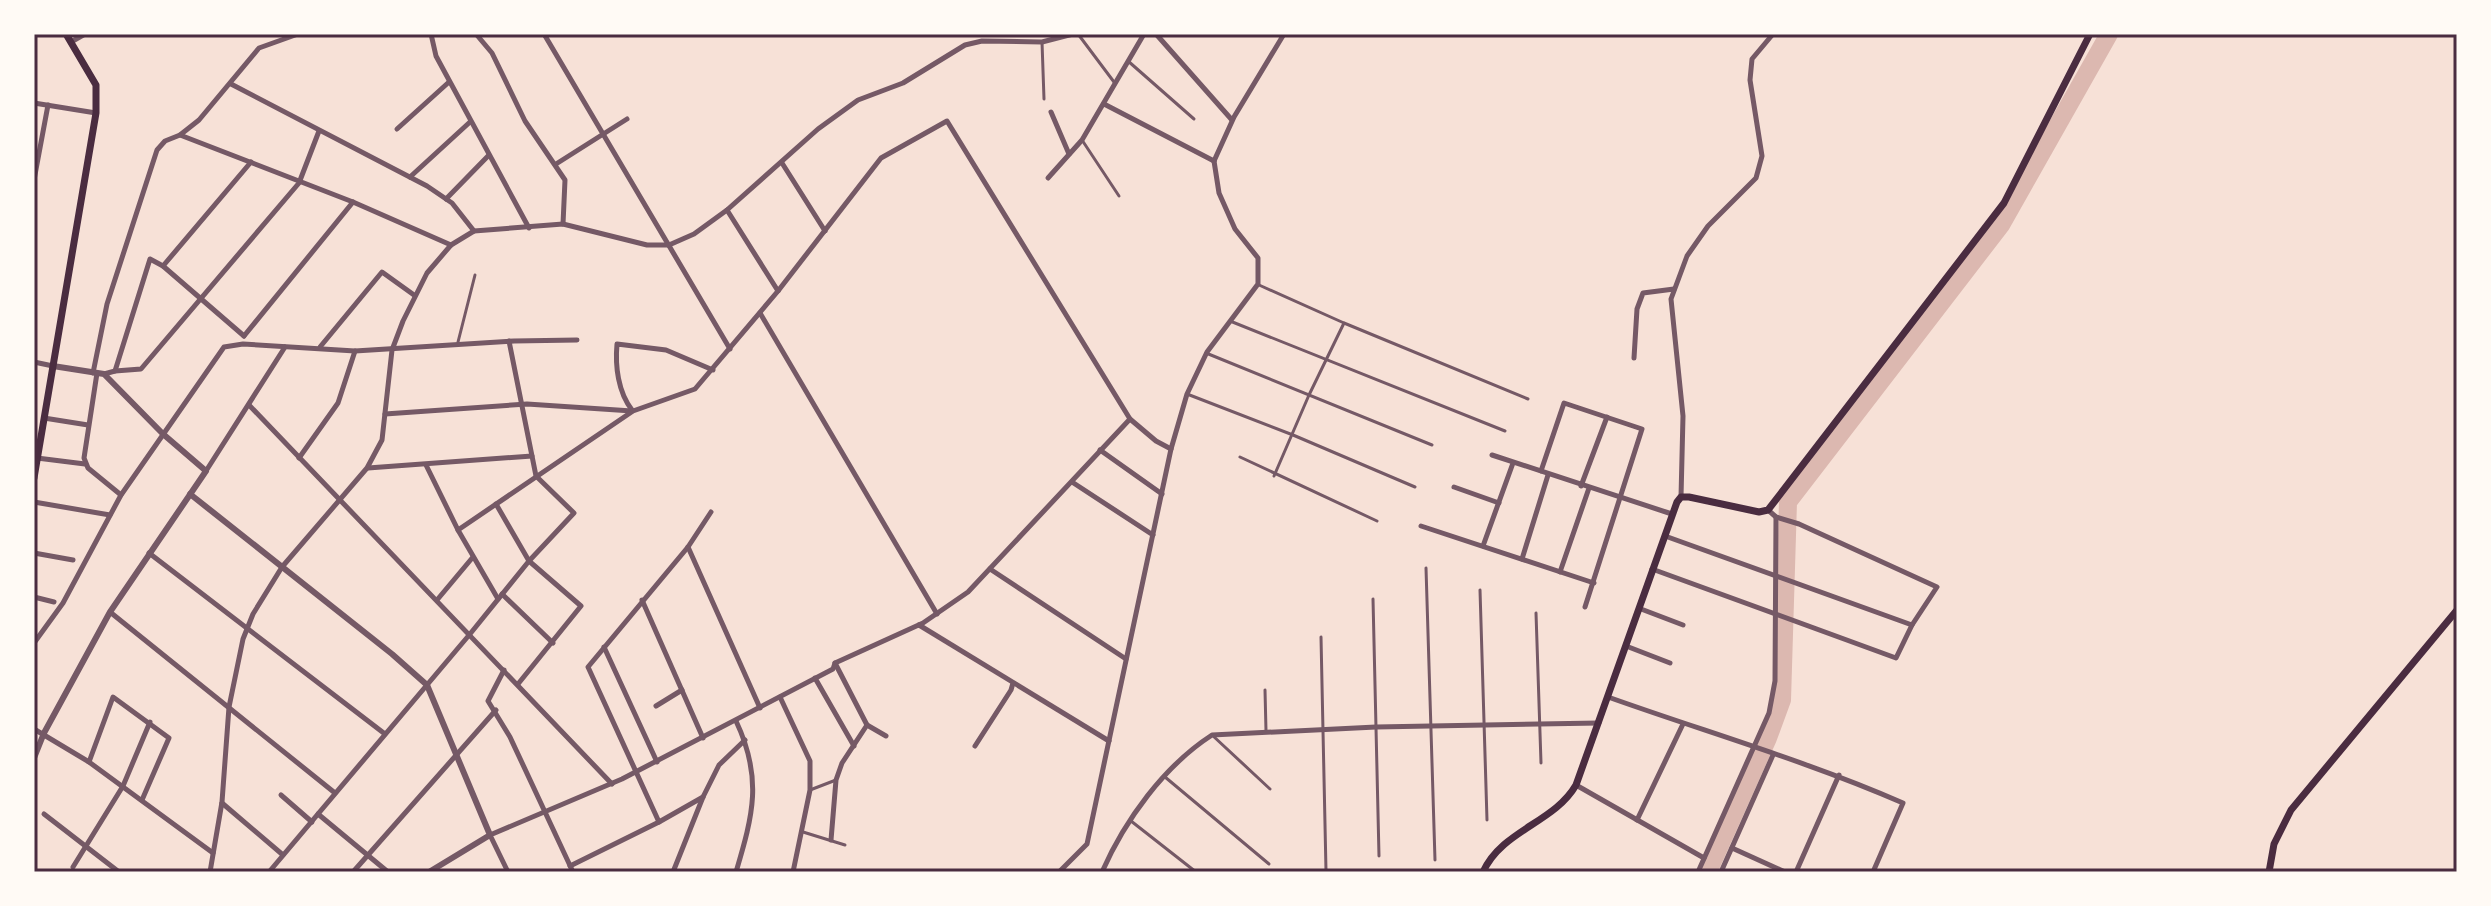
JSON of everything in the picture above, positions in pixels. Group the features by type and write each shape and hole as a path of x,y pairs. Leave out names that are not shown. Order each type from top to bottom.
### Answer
{"main road":[{"path":"34,478 96,113 96,85 66,34"},
{"path":"1483,872 1495,851 1559,806 1576,785 1677,502 1681,497 1759,512 1768,510 2004,203 2090,34"},
{"path":"2269,872 2274,844 2291,810 2457,610"}],"street":[{"path":"71,42 85,34"},
{"path":"85,461 107,304 157,150 165,141 180,135 199,120 259,48 279,37 298,34"},
{"path":"431,34 436,56 449,82 529,228"},
{"path":"476,34 492,53 525,121 556,164 566,189 563,224"},
{"path":"544,34 730,349"},
{"path":"210,872 222,802 229,707 248,627 261,598 282,567 367,468 382,440 392,350 414,295 427,273 451,245 474,231 563,224 647,245 669,245 694,234 727,210 844,108 903,83 965,45 982,41 1042,42 1075,34"},
{"path":"1048,178 1082,140 1144,34"},
{"path":"1156,34 1232,120"},
{"path":"1059,872 1087,844 1171,449 1187,394 1206,353 1258,284 1258,258 1235,229 1219,193 1214,161 1232,120 1284,34"},
{"path":"1681,497 1683,416 1671,299 1687,256 1708,226 1756,178 1762,156 1750,80 1752,59 1773,34"},
{"path":"397,129 449,82"},
{"path":"231,84 410,177 446,199 474,231"},
{"path":"34,103 96,113"},
{"path":"1104,104 1214,161"},
{"path":"34,180 48,105"},
{"path":"1051,112 1069,154"},
{"path":"556,164 627,119"},
{"path":"458,530 633,411 695,389 778,291 881,158 947,121 1130,419 1156,441 1171,449"},
{"path":"410,177 470,122"},
{"path":"34,362 98,373 141,369 299,183 319,131"},
{"path":"180,135 353,202 451,245"},
{"path":"446,199 489,155"},
{"path":"163,266 251,162"},
{"path":"782,163 825,231"},
{"path":"243,344 244,336 353,202"},
{"path":"727,210 778,291"},
{"path":"115,371 150,259 163,266 244,336"},
{"path":"320,347 382,272 414,295"},
{"path":"1634,358 1637,309 1643,293 1674,289"},
{"path":"760,313 937,614"},
{"path":"34,643 63,603 121,495 224,347 243,344 355,351 577,340"},
{"path":"269,872 529,561 574,513 536,476 509,341"},
{"path":"633,411 623,398 616,359 617,344 666,350 713,370"},
{"path":"34,758 44,733 110,612 206,471 285,347"},
{"path":"299,458 338,403 355,351"},
{"path":"98,373 206,471"},
{"path":"1541,471 1564,403 1642,429 1585,607"},
{"path":"385,414 522,404 633,411"},
{"path":"249,405 612,784"},
{"path":"1581,486 1607,417"},
{"path":"44,418 88,425"},
{"path":"429,872 490,835 638,772 833,669 835,663 937,614 968,592 1130,419"},
{"path":"1100,450 1162,494"},
{"path":"1492,455 1673,514"},
{"path":"367,468 532,456"},
{"path":"37,458 85,461 121,495"},
{"path":"1483,546 1513,463"},
{"path":"426,465 473,557 500,596 553,643"},
{"path":"1522,559 1548,475"},
{"path":"1072,482 1153,535"},
{"path":"1454,487 1499,503"},
{"path":"1560,572 1589,488"},
{"path":"190,494 427,685 508,872"},
{"path":"34,502 110,515"},
{"path":"496,504 529,561 581,606 518,684"},
{"path":"1652,569 1896,658 1912,625 1937,587 1768,510"},
{"path":"659,822 588,667 688,547 711,512"},
{"path":"1698,872 1769,713 1775,681 1780,517"},
{"path":"1421,526 1594,583"},
{"path":"1665,536 1912,625"},
{"path":"688,547 760,708"},
{"path":"34,553 73,560"},
{"path":"148,553 386,734"},
{"path":"437,600 473,557"},
{"path":"990,569 1126,659"},
{"path":"34,597 54,602"},
{"path":"642,600 703,738"},
{"path":"1641,609 1683,625"},
{"path":"110,612 335,793"},
{"path":"919,625 1109,741"},
{"path":"1626,646 1670,663"},
{"path":"604,647 657,762"},
{"path":"835,663 867,725 886,736"},
{"path":"504,670 488,701 496,710 571,869 703,797"},
{"path":"815,678 854,746"},
{"path":"975,746 1013,683"},
{"path":"656,706 682,690"},
{"path":"89,762 113,697 169,738 142,800"},
{"path":"780,697 810,761 810,790 793,872"},
{"path":"1608,697 1839,775 1903,803 1873,872"},
{"path":"353,872 496,710"},
{"path":"736,721 745,740 753,775 753,815 736,872"},
{"path":"73,867 123,786 150,722"},
{"path":"1102,872 1131,821 1165,777 1192,749 1212,735 1376,727 1599,723"},
{"path":"1637,820 1684,723"},
{"path":"831,840 836,780 842,763 867,725"},
{"path":"34,729 89,762 213,853"},
{"path":"673,872 719,765 745,740"},
{"path":"1721,872 1771,754"},
{"path":"1796,872 1839,775"},
{"path":"1576,785 1704,858"},
{"path":"281,795 312,822"},
{"path":"222,802 283,855"},
{"path":"44,814 119,872"},
{"path":"318,814 388,872"},
{"path":"1732,848 1785,872"}],"lane":[{"path":"1075,34 1115,84"},
{"path":"1042,42 1044,99"},
{"path":"1128,61 1194,119"},
{"path":"1082,140 1119,196"},
{"path":"457,346 475,275"},
{"path":"1258,284 1528,399"},
{"path":"1230,321 1505,431"},
{"path":"1274,476 1344,323"},
{"path":"1206,353 1432,445"},
{"path":"1187,394 1415,487"},
{"path":"1240,457 1274,476 1377,521"},
{"path":"1426,568 1435,860"},
{"path":"1480,590 1487,820"},
{"path":"1373,599 1379,856"},
{"path":"1536,613 1541,763"},
{"path":"1321,637 1326,871"},
{"path":"1265,690 1266,731"},
{"path":"1212,735 1270,789"},
{"path":"1165,777 1269,864"},
{"path":"810,790 836,780"},
{"path":"1131,821 1196,872"},
{"path":"803,832 845,845"}],"waterway":[{"path":"1708,872 1782,700 1788,502 2001,225 2109,34"}]}
